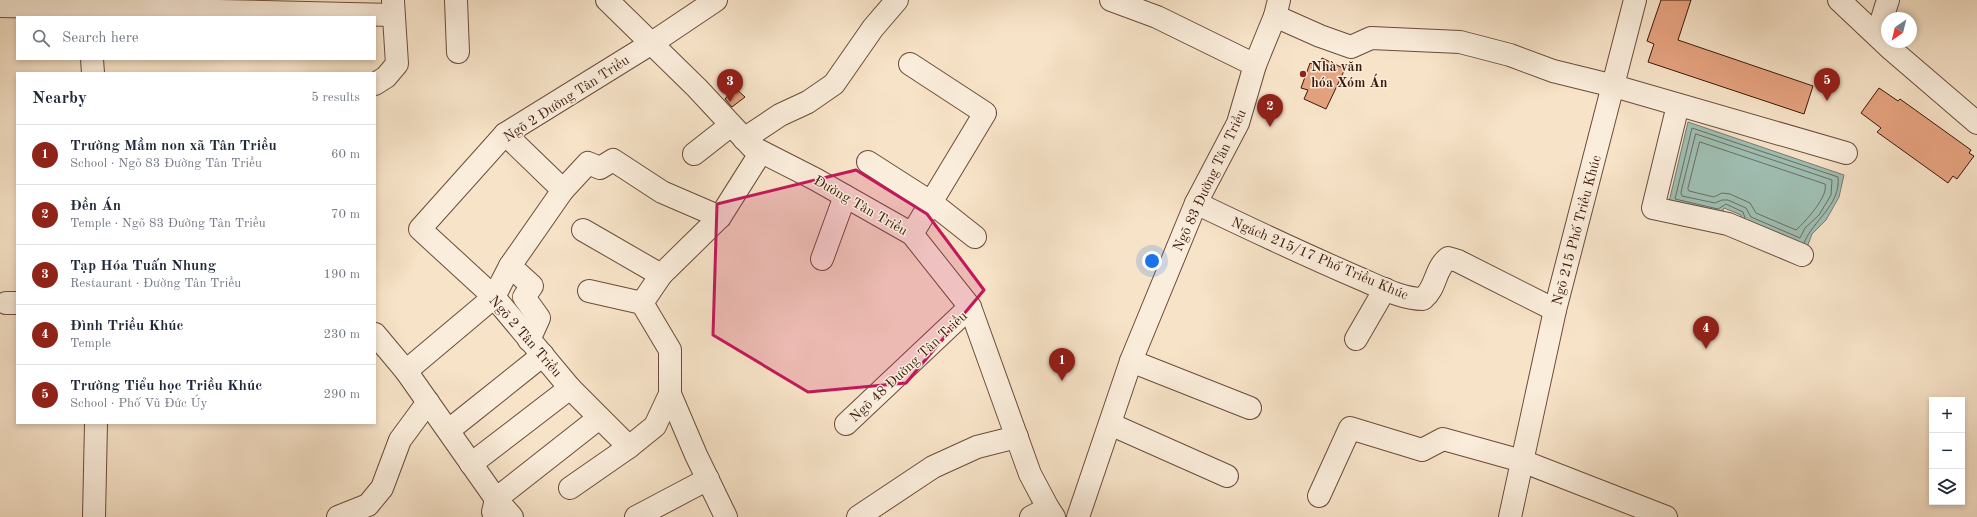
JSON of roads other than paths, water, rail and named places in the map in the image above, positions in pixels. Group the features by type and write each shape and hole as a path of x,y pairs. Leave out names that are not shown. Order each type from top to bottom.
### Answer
{"street":[{"path":"456,0 458,52"},
{"name":"Đường Tân Triều","path":"606,0 652,43 752,147 845,196 912,234 970,307 1044,514"},
{"name":"Ngõ 2 Đường Tân Triều","path":"420,229 505,134 652,43 716,0"},
{"path":"694,154 737,132 808,102 834,84 873,28 897,0"},
{"path":"1111,0 1157,17 1255,65"},
{"name":"Ngõ 215 Phố Triều Khúc","path":"1510,517 1555,310 1635,0"},
{"path":"1839,0 1977,123"},
{"path":"1877,35 1888,0"},
{"path":"0,6 92,8 393,7 397,64 386,77 376,83"},
{"path":"1277,8 1320,36 1351,47 1371,38 1460,42 1510,55 1553,71 1614,86 1846,153"},
{"name":"Ngõ 83 Đường Tân Triều","path":"1078,517 1131,360 1196,202 1238,123 1255,65 1277,8"},
{"path":"92,60 92,72"},
{"path":"910,64 985,113 912,234"},
{"path":"1678,105 1653,208 1728,224 1802,255"},
{"path":"505,134 563,190"},
{"path":"642,303 661,275 720,217 761,152"},
{"path":"406,371 494,297 510,266 563,190 588,163 600,168 612,160 662,192 720,217"},
{"path":"868,162 932,203 975,237"},
{"path":"822,259 845,196"},
{"name":"Ngách 215/17 Phố Triều Khúc","path":"1196,202 1289,248 1385,289 1416,299 1424,299 1433,289 1437,271 1448,258 1458,261 1555,310"},
{"name":"Ngõ 2 Tân Triều","path":"420,229 494,297 570,388 629,447"},
{"path":"583,230 661,275"},
{"path":"449,430 536,347 539,318 524,297 532,286 510,266"},
{"path":"1356,339 1385,289"},
{"path":"589,291 642,303 670,350 670,394 726,517"},
{"name":"Ngõ 48 Đường Tân Triều","path":"846,424 970,307"},
{"path":"376,335 406,371 449,430 471,464 494,508 512,517"},
{"path":"1131,360 1250,408"},
{"path":"471,464 570,388"},
{"path":"570,488 629,447 655,426 670,394"},
{"path":"338,517 363,513 382,488 400,440 428,402"},
{"path":"494,508 599,418"},
{"path":"94,517 96,424"},
{"path":"1110,424 1227,476"},
{"path":"1319,496 1350,428 1422,450 1443,439 1522,461 1623,509 1666,517"},
{"path":"858,517 933,467 977,447 1017,437"},
{"path":"636,517 708,479"}],"water":[{"path":"1688,122 1844,175 1839,197 1826,220 1812,234 1806,250 1739,222 1741,215 1724,208 1722,214 1669,202"}],"place":[{"name":"Nhà văn hóa Xóm Án","path":"1303,74"},
{"name":"Trường Tiểu học Triều Khúc","path":"1827,101"},
{"name":"Tạp Hóa Tuấn Nhung","path":"730,102"},
{"name":"Đền Án","path":"1270,127"},
{"name":"Đình Triều Khúc","path":"1706,349"},
{"name":"Trường Mầm non xã Tân Triều","path":"1062,381"}]}
